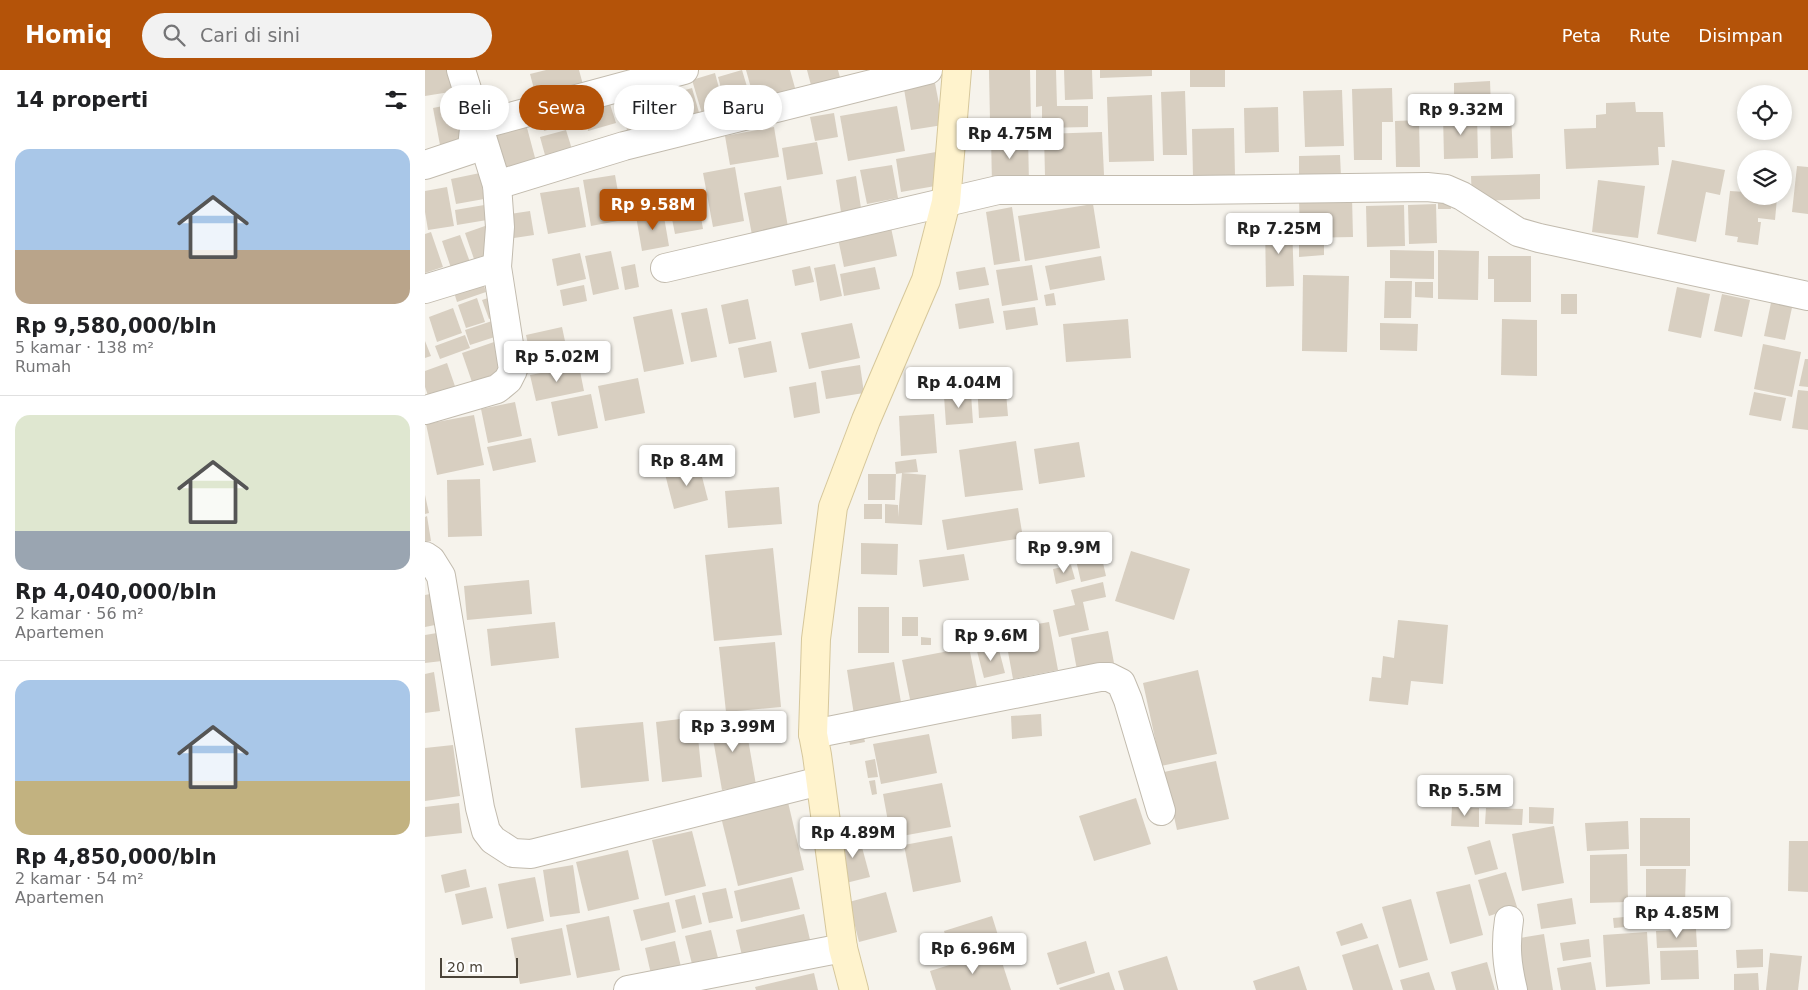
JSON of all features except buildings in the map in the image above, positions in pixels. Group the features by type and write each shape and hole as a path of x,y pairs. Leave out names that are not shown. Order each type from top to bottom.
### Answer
{"street":[{"path":"461,70 466,85"},
{"path":"509,118 684,70"},
{"path":"497,184 624,146 928,70"},
{"path":"854,990 843,948 813,734 816,639 833,507 866,420 926,280 946,202 957,70"},
{"path":"425,165 470,150 474,130"},
{"path":"425,410 497,389 508,380 513,370 497,267 500,227 497,184 481,130"},
{"path":"665,268 998,190 1427,187 1446,189 1462,196 1518,232 1808,296"},
{"path":"425,289 497,267"},
{"path":"425,556 431,560 441,576 486,830 493,840 513,853 531,854 820,781"},
{"path":"813,734 1100,676 1109,677 1121,682 1128,700 1161,811"},
{"path":"1509,920 1506,942 1508,969 1513,990"},
{"path":"628,990 843,948"}]}
